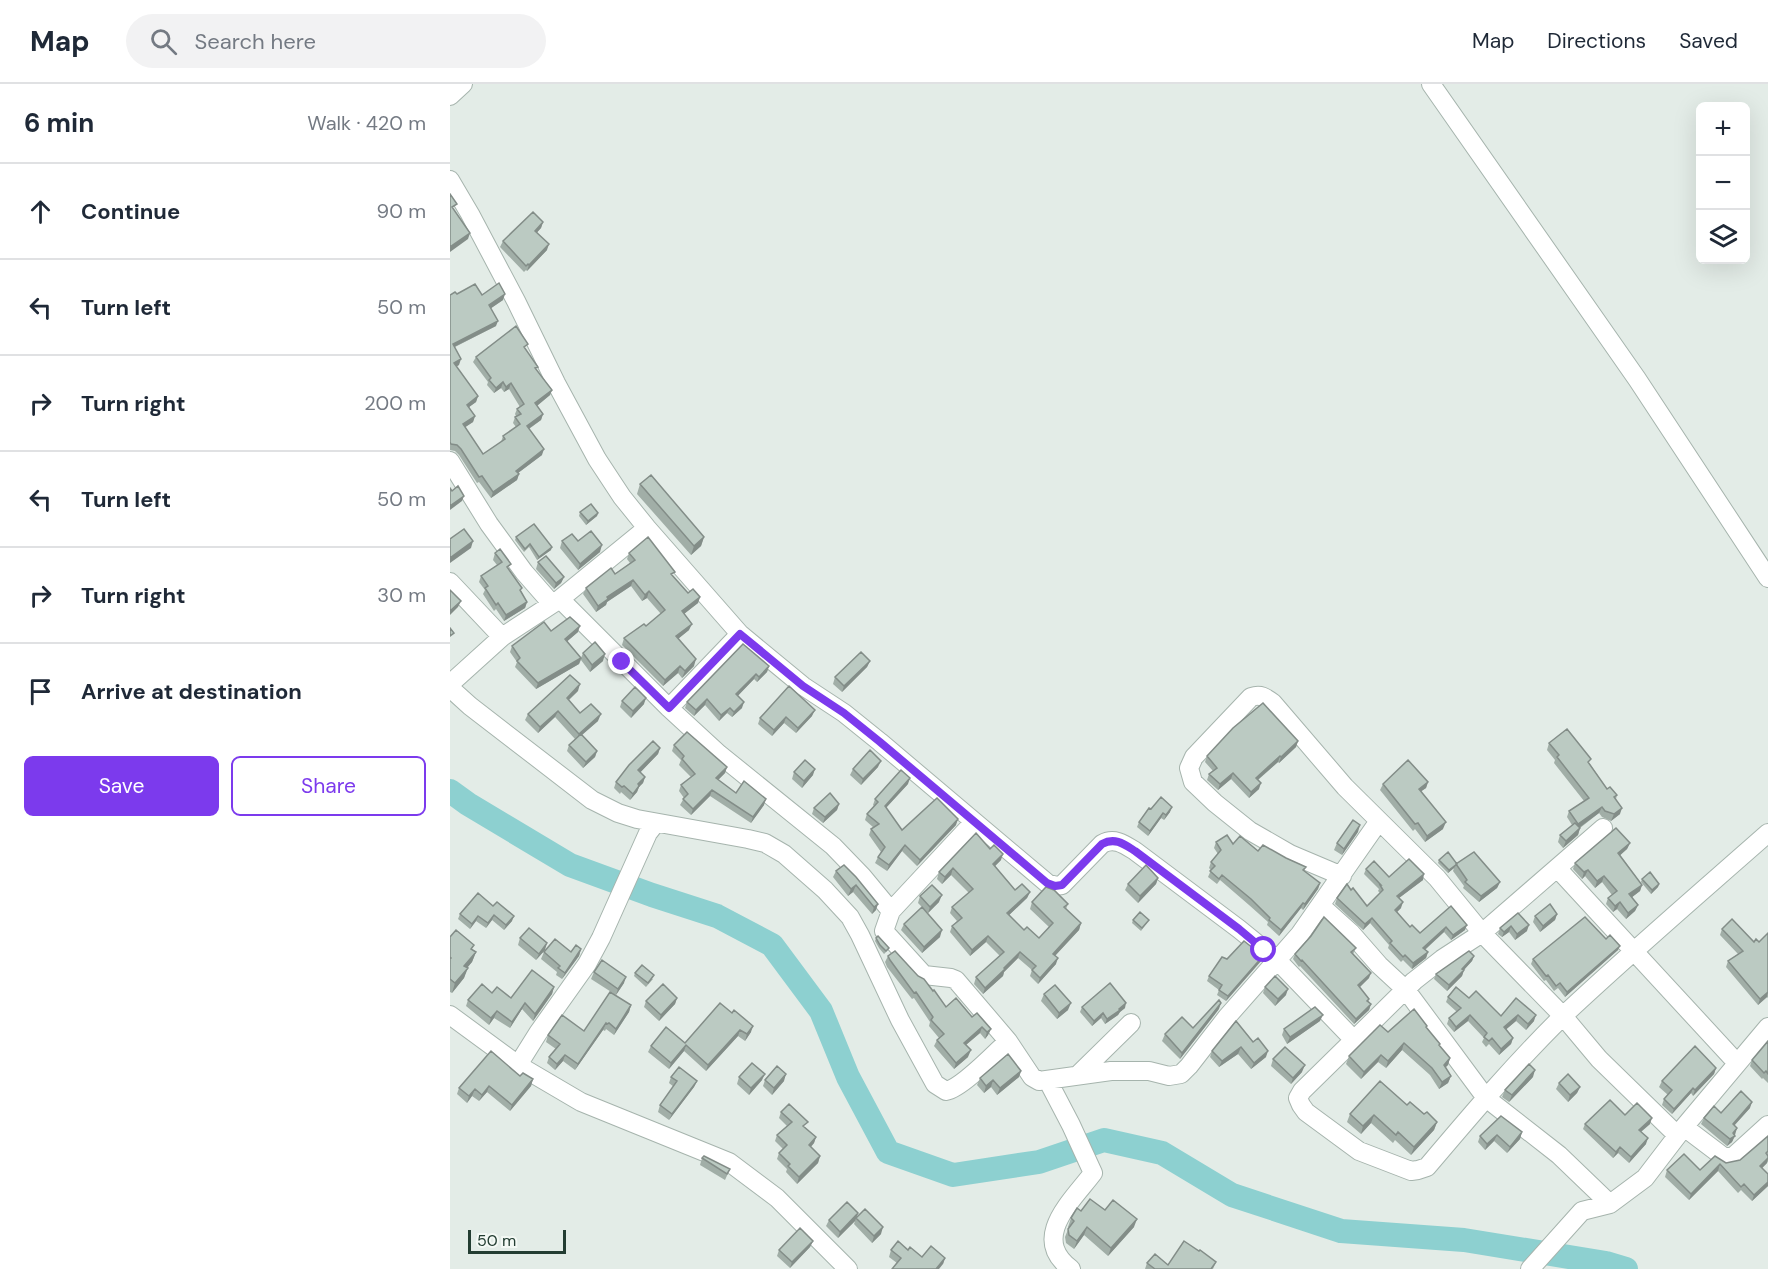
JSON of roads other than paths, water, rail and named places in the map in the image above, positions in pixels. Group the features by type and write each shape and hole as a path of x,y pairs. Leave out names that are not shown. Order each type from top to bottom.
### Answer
{"street":[{"path":"450,96 463,84"},
{"path":"1431,84 1637,379 1768,578"},
{"path":"450,180 506,282 597,459 622,497 647,528 740,634 803,686 844,713 880,742 1047,883 1055,886 1062,885 1102,844 1108,841 1120,842 1239,929 1277,960 1353,1040"},
{"path":"453,470 489,525 524,572 719,754 833,846 891,911"},
{"path":"647,528 556,602 502,637 450,686 470,706 592,800 652,828 765,843 802,868 855,924 900,1020 935,1084 941,1089 952,1090 1008,1041"},
{"path":"450,582 502,637"},
{"path":"669,708 740,634"},
{"path":"1342,876 1290,854 1250,831 1192,782 1189,768 1194,757 1251,697 1258,695 1273,703 1338,780 1437,878 1482,933 1563,1016 1599,1059 1681,1131 1694,1136 1725,1158 1735,1155 1768,1125"},
{"path":"974,822 891,911 884,930 924,975 956,980 1008,1041 1032,1077 1039,1081 1111,1071 1149,1071 1169,1076 1181,1074 1227,1017 1300,934 1379,821"},
{"path":"518,1065 587,964 652,828"},
{"path":"1603,828 1482,933 1442,959 1414,981 1302,1091 1298,1098 1306,1112 1359,1151 1411,1171 1426,1167 1486,1098 1563,1016 1768,833"},
{"path":"1558,868 1737,1063"},
{"path":"1321,906 1351,933 1379,965 1406,990 1486,1098 1559,1155 1610,1204"},
{"path":"450,1015 518,1065 581,1102 729,1162 777,1198 848,1269"},
{"path":"1078,1075 1131,1023"},
{"path":"1530,1269 1582,1211 1610,1204 1645,1178 1768,1027"},
{"path":"1048,1080 1093,1173 1060,1218 1053,1233 1056,1255 1071,1269"}],"waterway":[{"path":"450,791 570,865 717,916 772,945 821,1011 848,1077 888,1152 953,1175 1039,1162 1104,1140 1162,1153 1232,1195 1341,1231 1464,1240 1606,1263 1626,1269"}]}
